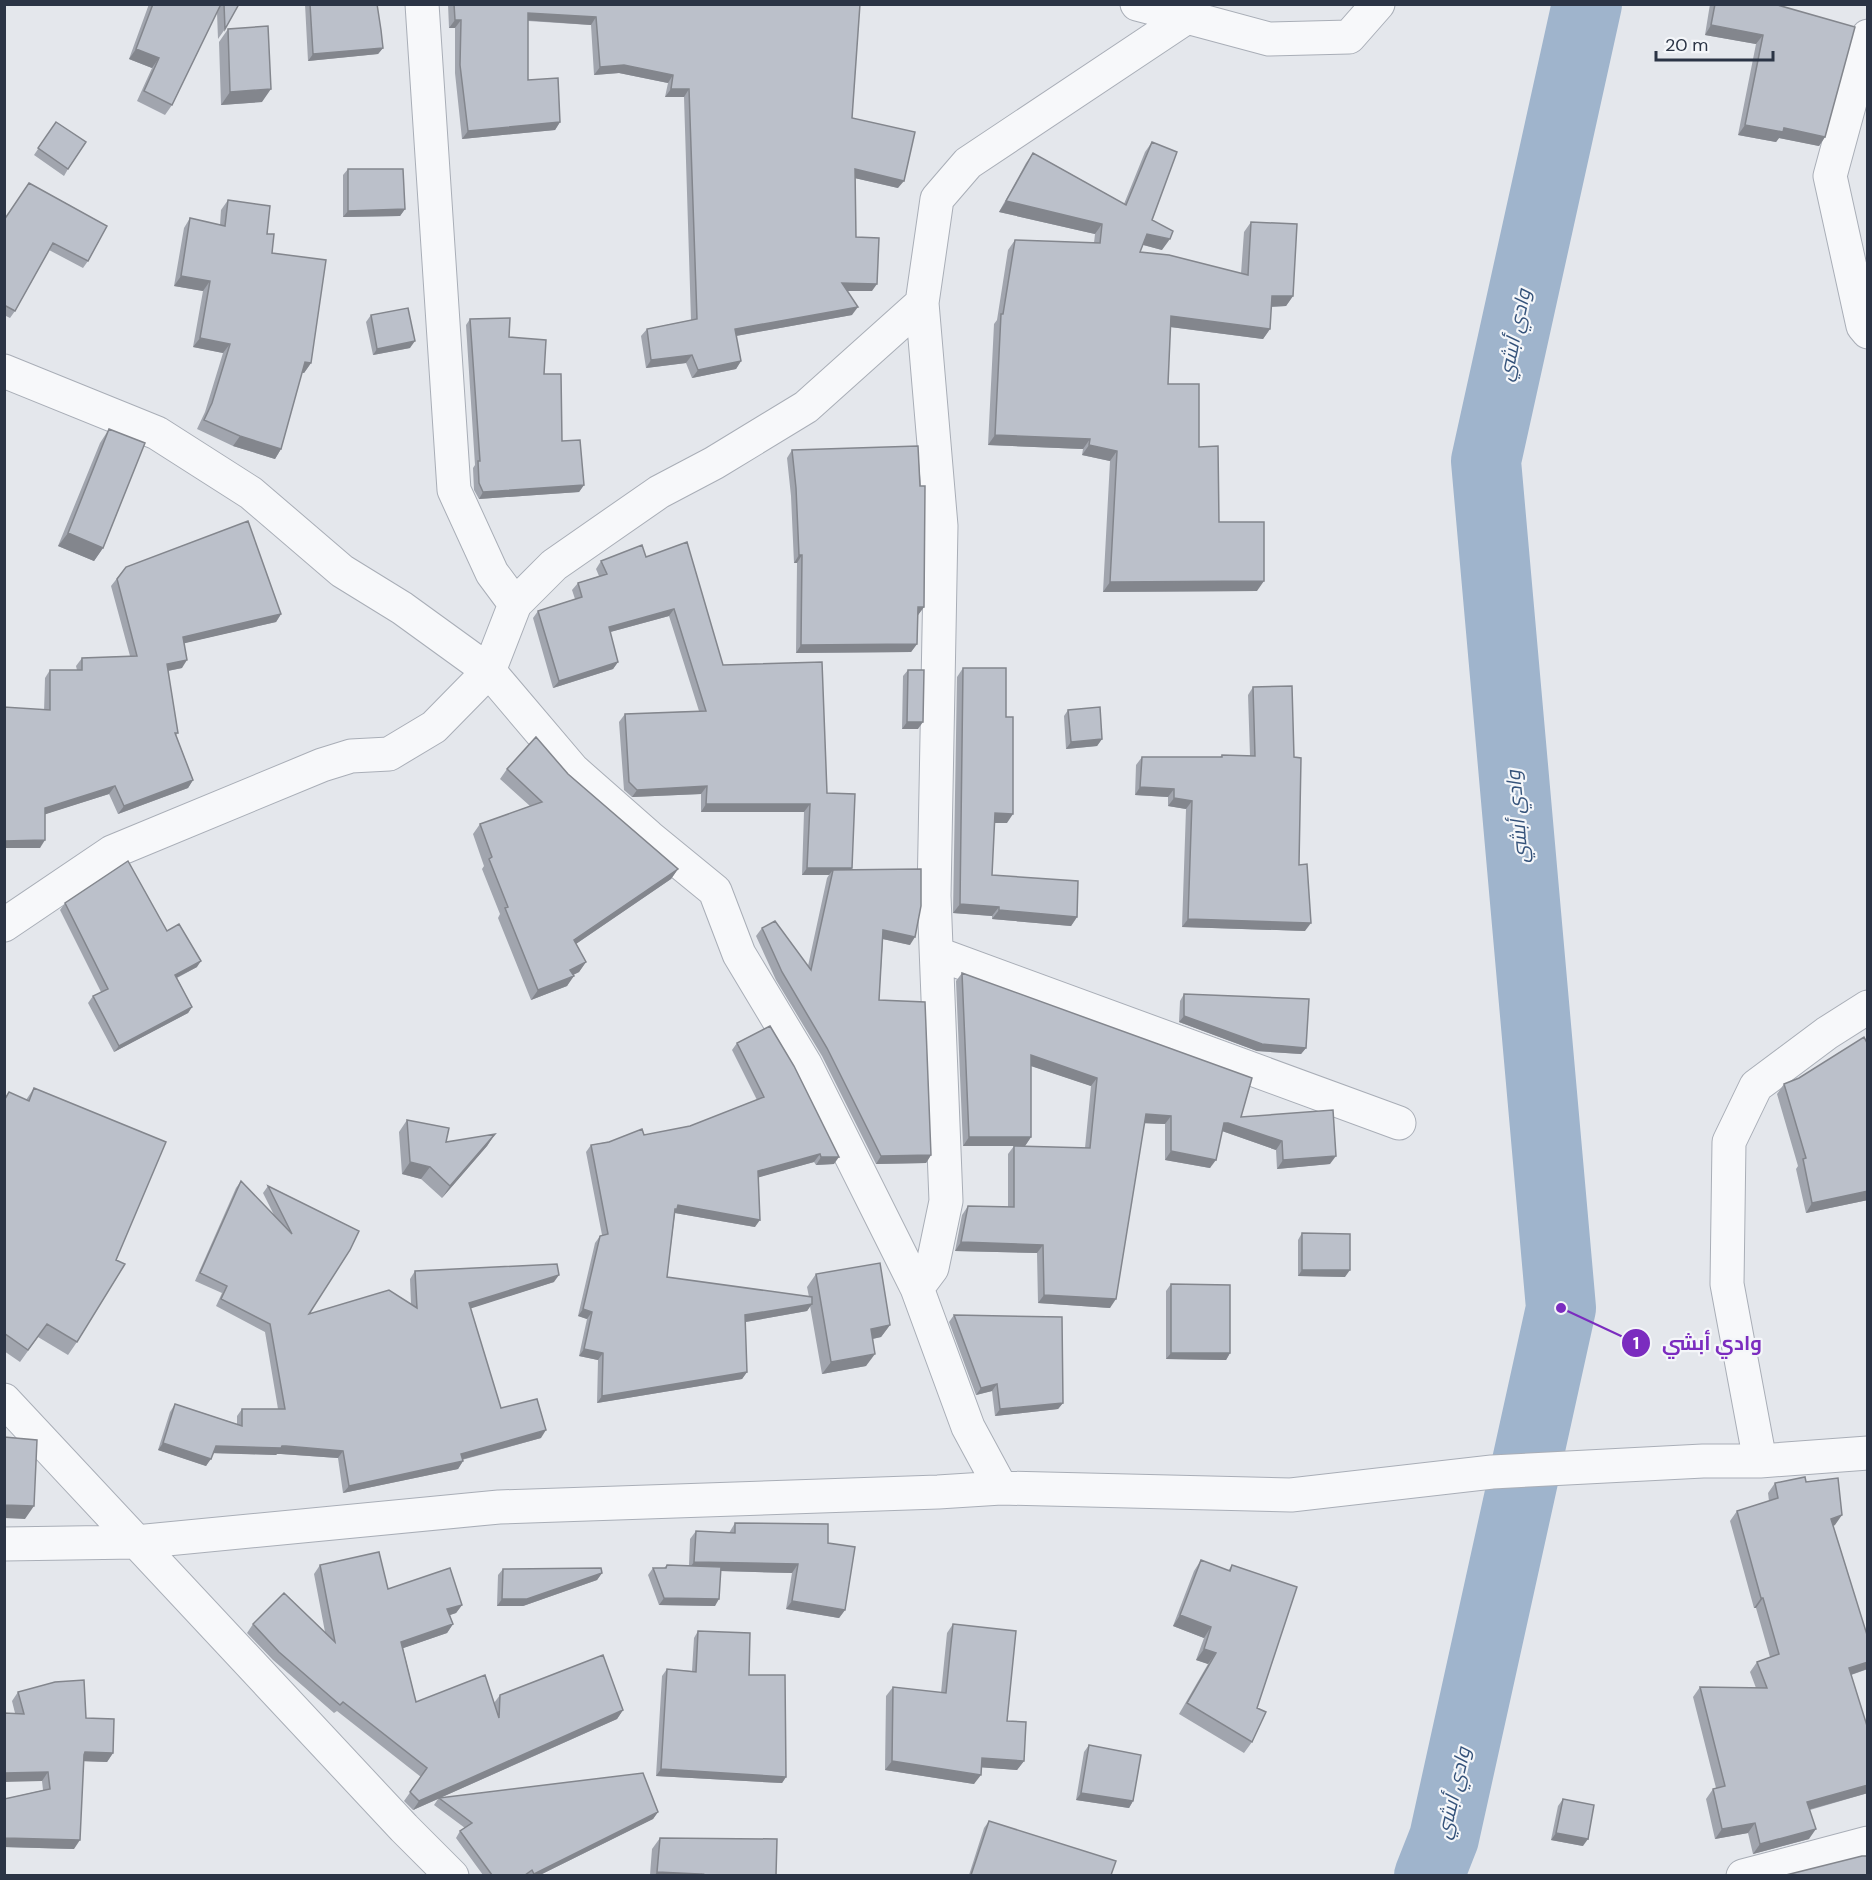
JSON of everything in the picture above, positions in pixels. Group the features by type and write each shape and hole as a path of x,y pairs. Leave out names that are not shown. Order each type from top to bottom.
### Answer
{"street":[{"path":"422,4 454,490 492,573 515,603"},
{"path":"1137,4 1269,39 1349,37 1378,4"},
{"path":"917,1288 932,1268 946,1200 934,896 941,526 922,303 937,199 968,163 1187,17"},
{"path":"1868,36 1830,176 1863,326 1868,332"},
{"path":"4,925 112,852 322,765 351,756 389,754 434,727 489,671 515,603 554,565 659,492 714,463 806,407 922,303"},
{"path":"10,371 157,433 251,493 342,571 402,609 489,671 573,770 715,891 739,954 805,1064 917,1288 968,1427 1001,1488"},
{"path":"938,954 1399,1123"},
{"path":"1760,1461 1727,1284 1728,1142 1756,1086 1827,1033 1868,1007"},
{"path":"4,1400 404,1828 452,1875"},
{"path":"4,1544 136,1542 499,1507 1001,1488 1291,1495 1492,1472 1703,1461 1760,1461 1868,1453"},
{"path":"1743,1875 1868,1843"}],"building":[{"path":"153,4 221,4 172,105 144,91 159,58 136,49"},
{"path":"224,4 239,4 225,29"},
{"path":"310,4 377,4 383,48 313,54"},
{"path":"454,4 860,4 852,118 915,132 904,181 855,169 856,237 879,238 877,284 842,283 858,307 735,329 741,361 698,370 692,355 651,360 647,329 697,319 689,89 671,89 673,75 624,65 600,67 596,17 528,13 528,80 558,78 560,122 468,131 460,65 461,20 455,20"},
{"path":"1715,4 1774,4 1855,27 1825,137 1784,128 1783,132 1745,125 1763,35 1711,25"},
{"path":"268,26 271,89 230,92 228,29"},
{"path":"56,122 86,142 68,169 38,148"},
{"path":"1152,142 1177,152 1152,220 1173,231 1170,239 1147,234 1140,252 1169,255 1248,275 1251,222 1297,224 1293,296 1272,296 1270,329 1171,316 1168,384 1199,384 1199,447 1218,446 1219,522 1264,522 1264,581 1110,582 1117,451 1089,445 1090,439 995,435 1001,314 1003,314 1015,240 1100,243 1102,224 1006,201 1033,153 1126,205"},
{"path":"348,169 403,169 405,209 348,211"},
{"path":"29,183 107,226 88,261 53,243 15,311 4,305 4,220"},
{"path":"228,200 270,206 267,234 274,234 272,253 326,260 311,363 305,362 281,449 240,436 204,420 212,403 230,344 200,338 210,281 181,276 190,218 225,226"},
{"path":"408,308 415,341 377,349 371,315"},
{"path":"510,318 509,337 546,340 544,374 561,374 562,441 580,440 584,485 483,492 479,483 478,461 480,461 470,319"},
{"path":"109,429 145,443 103,548 68,533"},
{"path":"918,446 920,486 925,486 924,607 918,607 917,644 801,645 802,555 799,555 792,450"},
{"path":"248,521 281,614 183,637 187,660 167,664 178,733 175,733 193,780 124,806 115,786 45,808 45,840 4,841 4,707 50,710 50,670 82,670 82,658 137,656 117,579 126,567"},
{"path":"687,542 723,665 822,662 827,793 855,794 852,868 807,868 810,804 706,804 707,786 637,790 629,782 625,714 706,711 674,609 609,627 618,662 559,681 538,611 582,597 578,583 607,574 601,561 642,545 646,557"},
{"path":"963,668 1006,668 1006,717 1013,717 1013,814 995,813 992,875 1078,881 1077,917 960,904"},
{"path":"908,670 924,670 923,722 907,722"},
{"path":"1292,686 1294,757 1301,758 1299,865 1307,864 1311,923 1188,919 1192,801 1174,798 1174,789 1140,787 1142,757 1255,756 1253,687"},
{"path":"1100,707 1102,739 1071,742 1068,710"},
{"path":"536,737 568,774 678,869 574,940 586,962 570,970 574,976 538,990 505,908 508,907 489,859 492,857 480,824 542,802 507,769"},
{"path":"128,861 167,931 179,924 201,961 175,975 192,1007 119,1046 93,996 108,989 65,903"},
{"path":"921,869 921,906 915,937 883,930 879,1000 925,1002 931,1155 881,1156 827,1048 782,972 762,928 775,921 811,970 833,870"},
{"path":"962,973 1252,1078 1241,1117 1333,1110 1336,1156 1283,1160 1282,1141 1228,1123 1224,1123 1216,1160 1171,1151 1171,1116 1146,1114 1116,1299 1044,1295 1043,1245 961,1242 968,1206 1014,1207 1014,1146 1090,1148 1097,1078 1031,1055 1031,1137 969,1137"},
{"path":"1184,994 1309,999 1306,1048 1262,1044 1184,1016"},
{"path":"770,1026 794,1066 839,1157 821,1157 820,1154 758,1171 760,1220 678,1205 675,1209 667,1277 812,1297 812,1304 745,1315 747,1372 602,1396 603,1353 584,1349 592,1312 583,1309 600,1236 608,1234 591,1145 609,1142 642,1129 644,1135 690,1126 764,1097 737,1043"},
{"path":"1864,1037 1868,1045 1868,1191 1812,1203 1803,1159 1806,1158 1784,1084 1799,1078"},
{"path":"34,1088 166,1142 116,1260 125,1264 77,1342 47,1324 28,1350 4,1333 4,1101 9,1092 29,1101"},
{"path":"407,1120 449,1128 446,1142 495,1134 450,1186 430,1167 410,1162"},
{"path":"241,1181 292,1234 268,1186 359,1231 350,1250 309,1314 389,1290 417,1308 415,1271 557,1264 559,1275 469,1303 501,1408 537,1399 546,1430 461,1454 463,1461 349,1486 343,1451 286,1446 281,1448 216,1446 211,1459 163,1443 175,1404 242,1426 242,1409 285,1409 270,1324 221,1299 227,1286 200,1273"},
{"path":"1302,1233 1350,1234 1350,1270 1302,1270"},
{"path":"880,1263 890,1325 871,1329 875,1354 831,1362 816,1274"},
{"path":"1171,1284 1230,1285 1230,1353 1171,1353"},
{"path":"954,1315 1062,1317 1063,1403 1000,1409 997,1384 981,1388"},
{"path":"4,1437 37,1440 34,1506 4,1505"},
{"path":"1805,1477 1806,1482 1838,1478 1842,1515 1831,1519 1868,1638 1868,1662 1849,1668 1868,1729 1868,1785 1807,1802 1816,1829 1760,1844 1755,1823 1722,1829 1713,1789 1725,1786 1700,1687 1767,1688 1757,1662 1779,1654 1737,1511 1778,1498 1775,1483"},
{"path":"735,1523 828,1524 828,1543 855,1547 845,1610 792,1601 798,1564 694,1562 696,1531 735,1533"},
{"path":"379,1552 388,1589 450,1568 462,1605 447,1609 453,1624 401,1642 416,1702 485,1675 499,1718 500,1695 603,1655 623,1710 419,1801 410,1792 427,1768 343,1702 340,1705 279,1652 253,1624 284,1593 335,1642 320,1565"},
{"path":"1201,1560 1230,1571 1232,1565 1297,1587 1257,1708 1266,1712 1252,1742 1187,1703 1216,1653 1204,1649 1211,1627 1180,1615"},
{"path":"667,1565 721,1567 719,1599 664,1598 653,1568 666,1568"},
{"path":"601,1568 602,1573 527,1599 502,1599 503,1569"},
{"path":"953,1624 1016,1631 1007,1721 1026,1722 1024,1761 982,1758 981,1775 892,1761 893,1687 946,1693"},
{"path":"698,1631 750,1633 749,1675 785,1675 786,1777 661,1769 667,1669 696,1672"},
{"path":"84,1680 86,1718 114,1719 113,1753 85,1752 84,1755 80,1840 5,1838 4,1799 50,1789 48,1772 4,1773 4,1713 24,1714 18,1692 55,1682"},
{"path":"1089,1745 1141,1755 1133,1801 1081,1793"},
{"path":"643,1773 658,1812 534,1874 532,1870 525,1875 492,1875 460,1831 472,1823 439,1798"},
{"path":"1563,1799 1594,1805 1588,1839 1556,1833"},
{"path":"989,1821 1116,1861 1111,1875 971,1875"},
{"path":"660,1838 777,1839 776,1875 700,1875 702,1874 657,1872"},
{"path":"1868,1856 1868,1875 1786,1875"}],"waterway":[{"name":"وادي أبشي","path":"1429,1876 1444,1838 1561,1308 1486,461 1587,4"}],"place":[{"name":"وادي أبشي","path":"1561,1308"}]}
